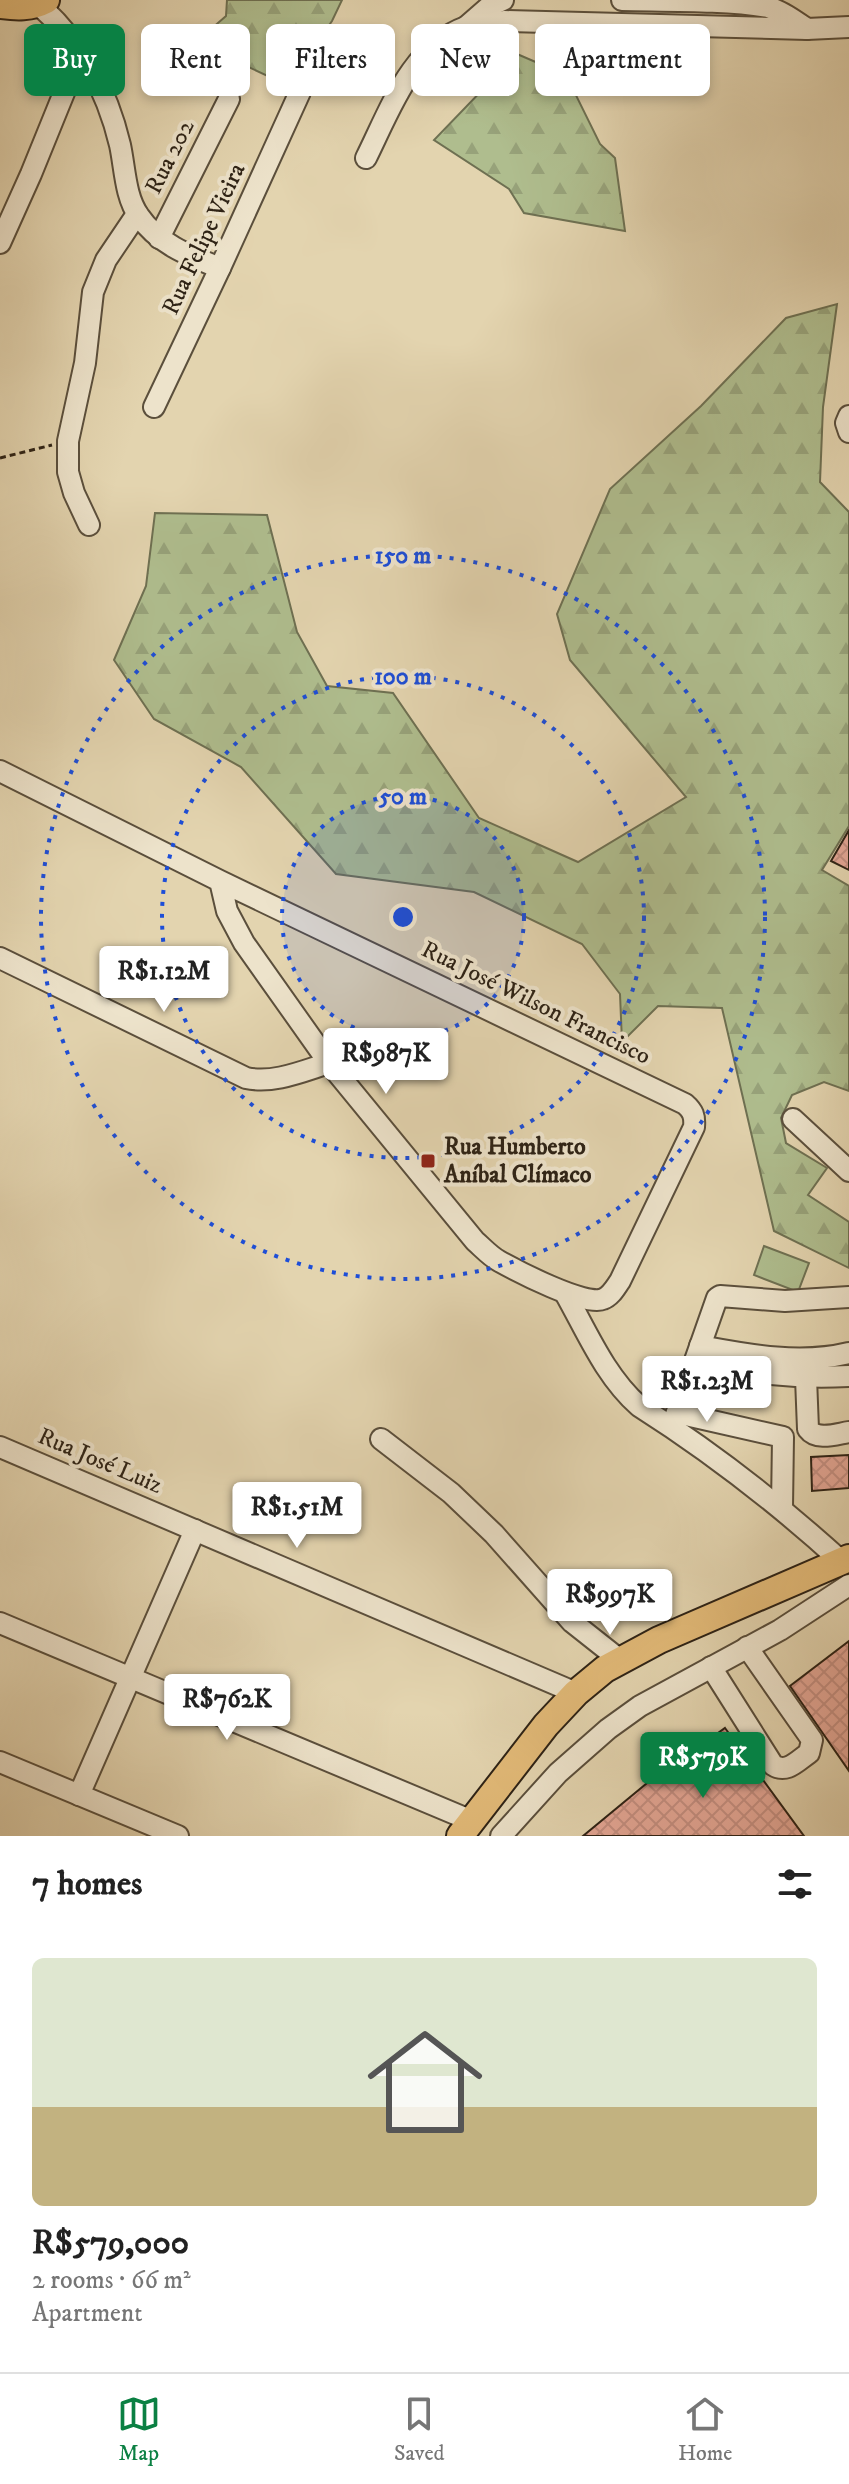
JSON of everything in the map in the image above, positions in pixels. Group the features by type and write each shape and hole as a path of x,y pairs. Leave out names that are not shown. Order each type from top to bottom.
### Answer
{"main road":[{"path":"0,5 19,7 42,2"},
{"path":"466,1828 546,1725 576,1693 605,1669 659,1640 846,1568"}],"street":[{"path":"469,24 490,6 503,0"},
{"path":"615,0 628,24"},
{"path":"622,0 743,2 789,15 807,29"},
{"path":"42,2 60,24"},
{"path":"482,24 504,21 598,24"},
{"path":"710,27 849,27"},
{"path":"366,158 411,73"},
{"path":"0,243 63,96"},
{"path":"102,96 112,118 137,214 159,238 189,256 220,268"},
{"name":"Rua Felipe Vieira","path":"154,407 298,96"},
{"name":"Rua 202","path":"159,238 229,99"},
{"path":"89,525 68,472 68,441 85,363 93,292 106,260 137,214"},
{"path":"849,416 846,423 849,432"},
{"name":"Rua José Wilson Francisco","path":"0,771 692,1110 694,1127 611,1294 594,1301 565,1293"},
{"path":"220,881 234,926 329,1063 475,1241 499,1261 565,1293 616,1383 639,1406 674,1420 783,1437 782,1507"},
{"path":"0,958 246,1078 276,1078 329,1063"},
{"path":"793,1119 849,1171"},
{"path":"674,1420 717,1298 785,1301 849,1297"},
{"path":"698,1354 745,1354 790,1359 849,1353"},
{"path":"698,1354 761,1374 806,1378 849,1376"},
{"path":"806,1378 808,1429 818,1436 849,1432"},
{"path":"501,1836 558,1773 608,1729 640,1706 747,1647 846,1568 782,1507 674,1420"},
{"path":"381,1439 451,1493 494,1534 572,1622 620,1660"},
{"name":"Rua José Luiz","path":"0,1447 576,1693"},
{"path":"79,1795 195,1530"},
{"path":"0,1623 131,1678 466,1828"},
{"path":"711,1667 773,1765 780,1770 786,1769 809,1753 812,1740 747,1647"},
{"path":"0,1762 178,1836"}],"path":[{"path":"0,458 68,441"}],"green space":[{"path":"227,0 342,0 330,24 266,24 266,75 250,68 250,24 217,24 226,16"},
{"path":"519,55 535,62 535,96 576,96 600,144 615,158 625,231 524,213 509,189 434,140 476,96 519,96"},
{"path":"837,304 823,407 820,482 849,512 849,826 822,870 849,886 849,1091 824,1082 792,1095 781,1118 786,1143 827,1168 808,1195 849,1222 849,1268 774,1231 722,1008 658,1006 622,1042 620,994 582,944 474,892 336,874 241,767 154,719 114,660 146,586 155,513 267,515 297,632 327,686 393,693 479,818 578,862 686,797 570,660 557,614 610,489 701,406 786,318"},
{"path":"764,1246 809,1263 798,1292 754,1275"}],"building":[{"path":"849,830 849,870 831,861"},
{"path":"849,1455 849,1488 812,1491 811,1457"},
{"path":"849,1641 849,1771 790,1686"},
{"path":"725,1728 804,1836 583,1836 658,1774"}],"place":[{"name":"Rua Humberto Aníbal Clímaco","path":"428,1161"}]}
